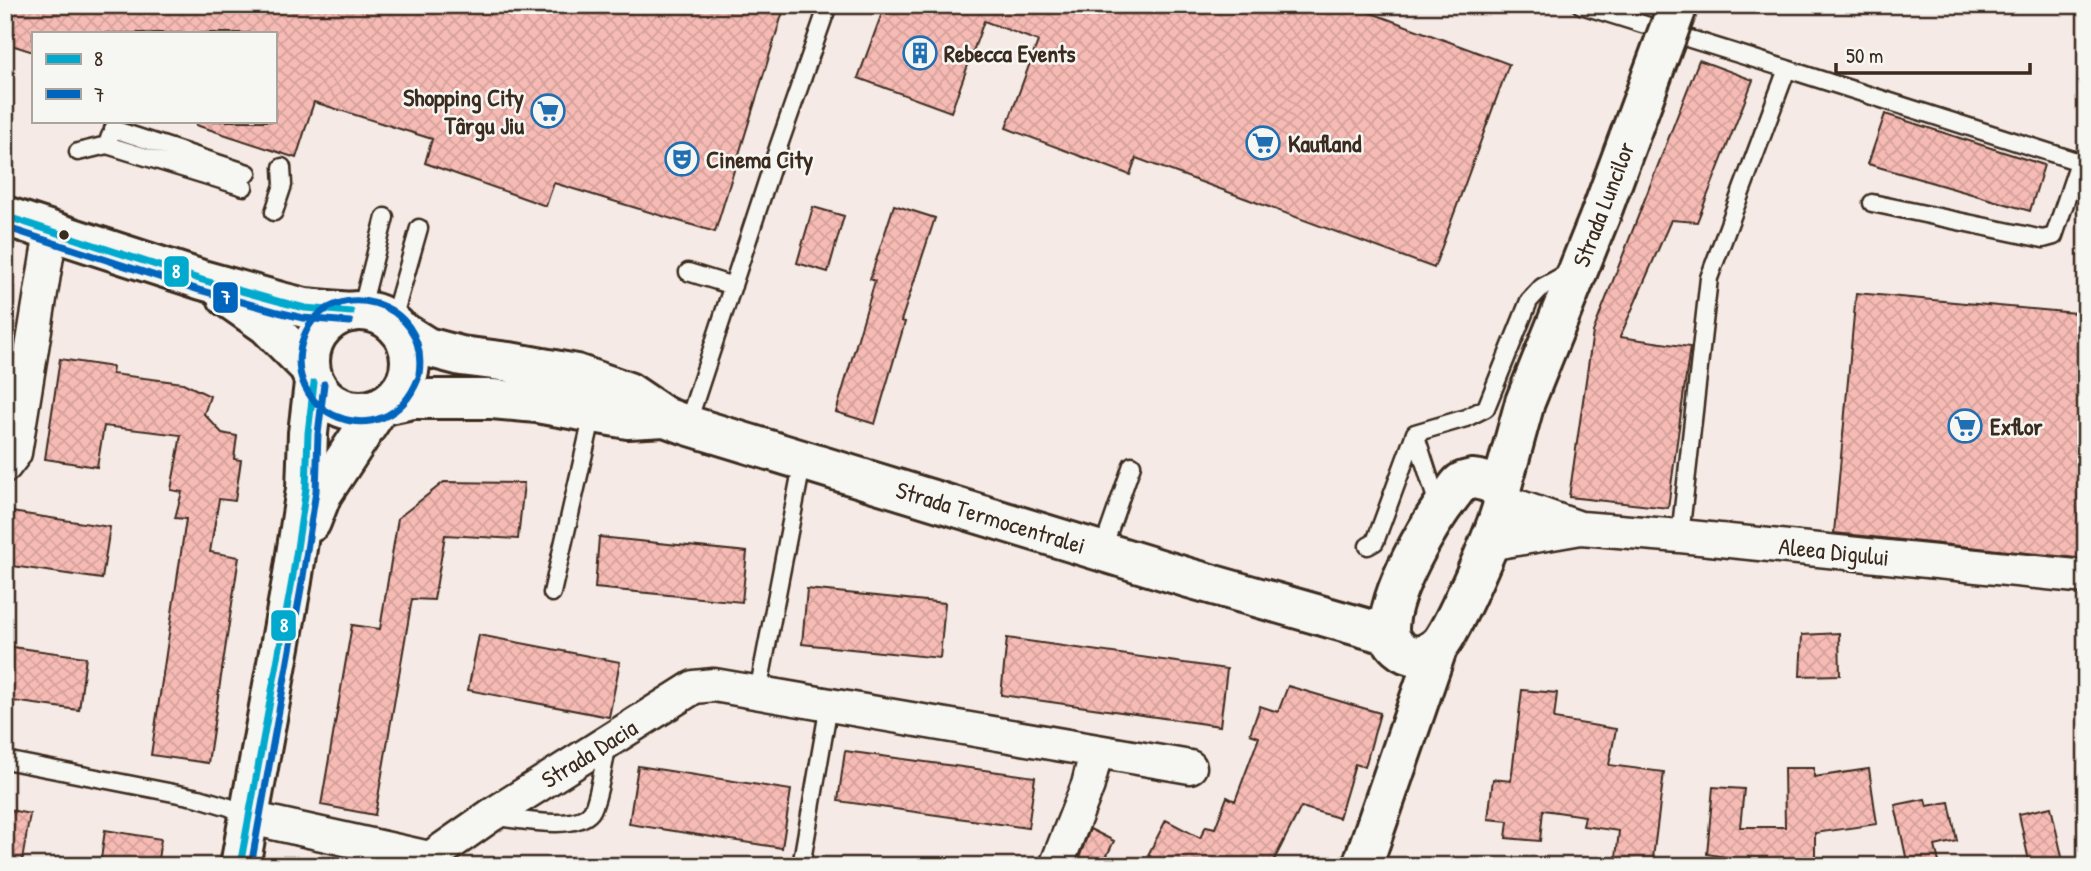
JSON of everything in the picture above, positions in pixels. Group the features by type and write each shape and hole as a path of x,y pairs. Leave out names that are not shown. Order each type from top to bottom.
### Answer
{"main road":[{"name":"Strada Luncilor","path":"1411,645 1450,628 1488,544 1525,402 1600,216 1678,5"},
{"name":"Strada Termocentralei","path":"5,216 202,280 305,308 376,319 427,347 461,356 576,374 628,392 676,421 1411,645"},
{"name":"Strada Termocentralei","path":"202,280 267,325 312,375"},
{"path":"240,866 306,489 312,375 310,353 315,338 324,326 336,317 376,319 409,351 409,374 403,388 383,407 322,494 292,581"},
{"path":"312,375 323,395 334,405 363,412 383,407"},
{"name":"Strada Termocentralei","path":"383,407 413,398 492,399 537,403 628,419 676,421"},
{"name":"Strada Luncilor","path":"1403,578 1451,496 1525,402"},
{"path":"1451,496 1485,480 1502,497"},
{"path":"1317,615 1377,600 1388,594 1403,578"},
{"path":"1362,866 1406,734 1411,645 1393,606 1403,578"}],"street":[{"path":"5,466 15,453 51,230"},
{"name":"Aleea Digului","path":"1502,497 1581,528"},
{"name":"Aleea Digului","path":"1488,544 1581,528 2086,577"},
{"name":"Strada Dacia","path":"250,818 429,862 490,816 694,687 714,685 1190,767"},
{"path":"1056,866 1088,785 1096,752"}],"lane":[{"path":"676,421 733,286 828,5"},
{"path":"1581,5 2083,163 2054,236 2043,239 1872,203"},
{"path":"1680,536 1709,278 1787,69"},
{"path":"78,152 109,132 246,180"},
{"path":"274,212 283,185 282,167"},
{"path":"376,319 385,217"},
{"path":"376,319 419,228"},
{"path":"1415,433 1466,418 1486,408 1529,301 1542,287 1580,266"},
{"path":"688,272 733,286"},
{"path":"552,593 593,414"},
{"path":"1415,433 1451,496"},
{"path":"1368,546 1375,542 1415,433"},
{"path":"758,692 803,460"},
{"path":"1102,551 1132,465"},
{"path":"801,866 829,705"},
{"path":"490,816 562,823 580,821 592,810 608,741"},
{"name":"Strada Dacia","path":"5,760 200,798 229,807 250,818"}],"building":[{"name":"Shopping City Târgu Jiu","path":"5,5 785,5 715,232 554,183 546,206 425,163 432,139 314,102 296,158 196,125 197,122 276,122 276,32 32,32 32,52 5,43"},
{"name":"Kaufland","path":"885,5 1350,5 1509,64 1434,268 1136,158 1130,175 1006,128 1038,41 984,21 951,112 858,78"},
{"path":"1699,60 1753,80 1697,222 1671,220 1620,337 1690,347 1668,508 1569,497 1593,332"},
{"path":"1885,114 2044,165 2030,211 1868,164"},
{"path":"894,205 935,218 901,321 905,322 875,424 836,412 875,281 870,279"},
{"path":"813,207 844,216 828,272 797,263"},
{"name":"Exflor","path":"1856,293 2086,314 2086,559 1834,533"},
{"path":"60,359 113,367 112,374 183,383 210,396 204,414 222,433 237,436 234,459 241,460 235,501 219,499 210,552 239,557 208,763 151,755 186,519 175,518 182,492 171,490 181,435 104,426 97,467 45,459"},
{"path":"444,482 524,483 518,539 445,535 434,600 412,599 375,815 321,805 352,625 380,629 398,518"},
{"path":"5,511 110,527 102,579 5,565"},
{"path":"599,537 747,552 742,602 595,588"},
{"path":"807,589 945,603 940,658 802,644"},
{"path":"1839,633 1840,675 1800,676 1802,635"},
{"path":"479,635 620,662 609,717 468,690"},
{"path":"1007,638 1227,669 1220,726 1001,695"},
{"path":"5,646 86,657 79,710 5,700"},
{"path":"1288,686 1380,713 1365,767 1355,764 1339,818 1301,807 1271,866 1145,866 1166,820 1200,838 1206,826 1215,828 1227,797 1235,801 1259,737 1250,734 1260,706 1278,712"},
{"path":"1522,690 1557,693 1554,719 1616,729 1609,765 1664,772 1652,866 1615,866 1619,831 1583,826 1585,816 1543,810 1540,841 1506,838 1508,821 1488,819 1493,779 1511,781"},
{"path":"845,751 1035,777 1028,828 838,801"},
{"path":"638,766 791,790 782,848 629,824"},
{"path":"1784,768 1814,768 1814,777 1869,769 1877,824 1815,833 1815,866 1755,866 1755,862 1707,854 1713,787 1744,789 1740,827 1785,827"},
{"path":"1925,799 1927,806 1949,802 1957,841 1935,846 1940,866 1908,866 1895,805"},
{"path":"2051,807 2064,866 2030,866 2019,814"},
{"path":"5,809 30,814 21,866 5,866"},
{"path":"1090,829 1114,841 1102,866 1076,866"},
{"path":"105,830 161,839 157,866 100,866"}],"transit line":[{"name":"8","path":"5,216 202,280 281,302 305,308 351,312"},
{"name":"7","path":"5,227 199,290 278,312 303,318 350,322"},
{"name":"7","path":"418,379 403,404 383,417 360,422 338,417 319,405 305,387 299,364 304,336 316,317 334,305 354,301 375,303 394,312 409,327 418,348 419,374"},
{"name":"8","path":"240,866 292,581 306,489 308,433 314,383"},
{"name":"7","path":"251,866 316,491 318,434 324,384"}],"place":[{"name":"Rebecca Events","path":"920,53"},
{"name":"Shopping City Târgu Jiu","path":"548,111"},
{"name":"Kaufland","path":"1263,143"},
{"name":"Cinema City","path":"682,159"},
{"name":"Exflor","path":"1965,426"}]}
